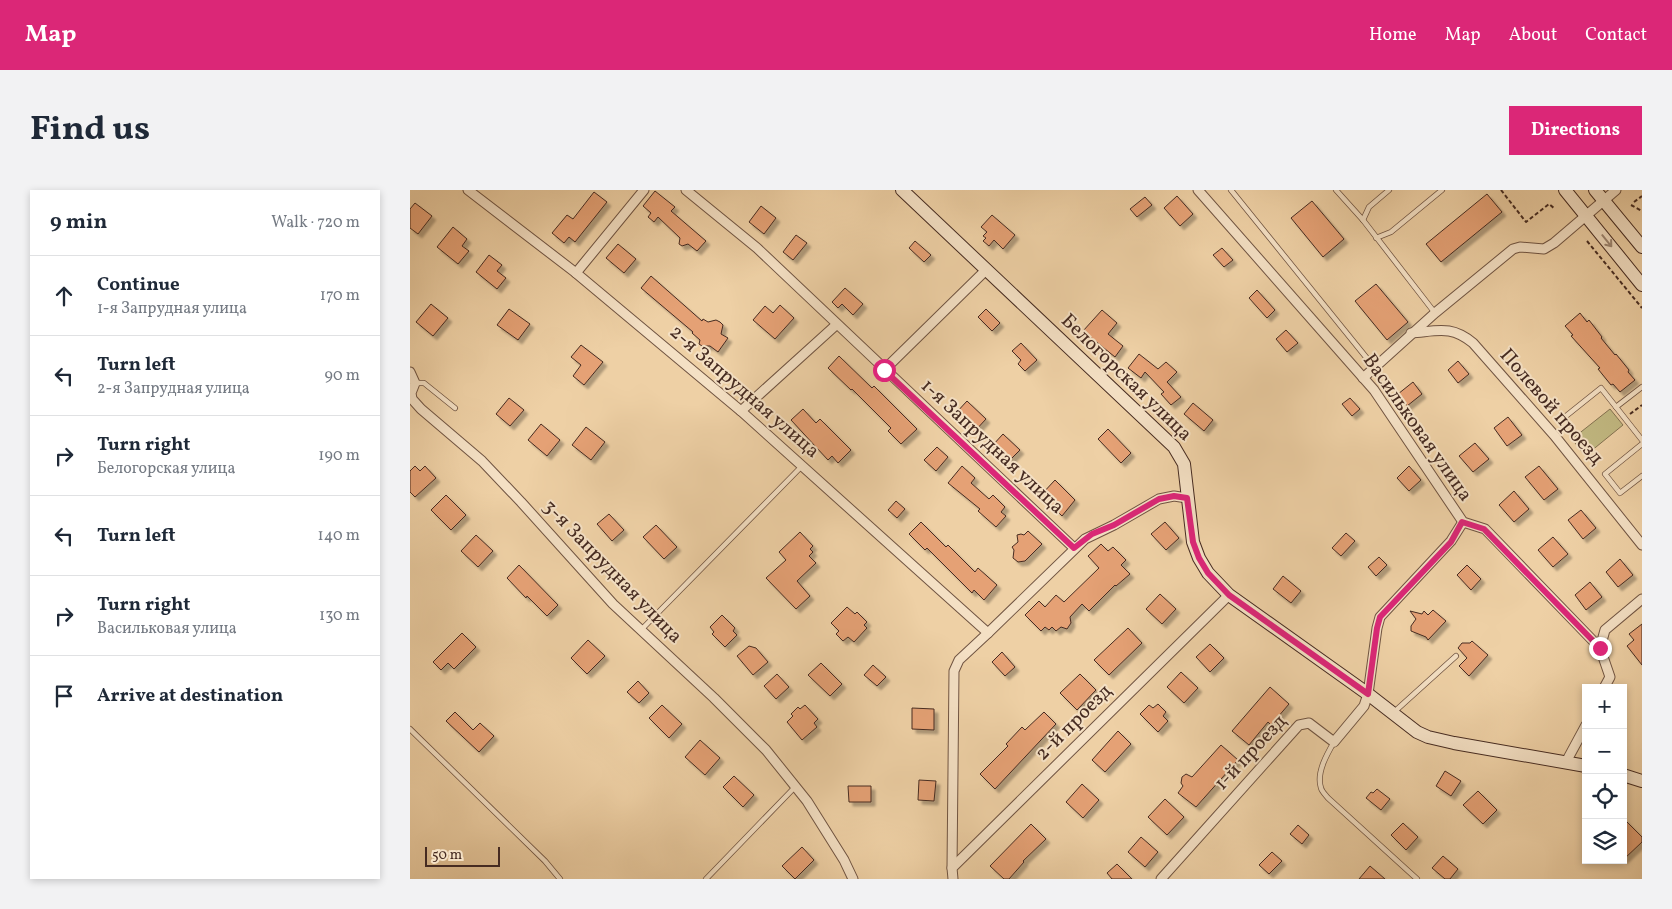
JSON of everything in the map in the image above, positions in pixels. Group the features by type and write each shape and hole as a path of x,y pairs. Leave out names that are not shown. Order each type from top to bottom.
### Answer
{"street":[{"name":"2-я Запрудная улица","path":"468,190 576,273 742,411 988,633"},
{"path":"576,273 644,190"},
{"name":"1-я Запрудная улица","path":"686,190 756,248 1074,548"},
{"name":"Белогорская улица","path":"902,190 1174,447 1184,464 1193,542 1199,558 1208,573 1229,595 1368,694 1417,732 1428,737 1582,765"},
{"name":"Васильковая улица","path":"1198,190 1374,390 1462,522 1484,529 1600,648"},
{"path":"1565,190 1642,285"},
{"path":"1595,190 1642,247"},
{"path":"1363,378 1435,313 1513,250 1520,247 1544,249 1554,243 1616,190"},
{"path":"884,370 987,269"},
{"path":"742,411 836,325"},
{"name":"Полевой проезд","path":"1412,334 1451,330 1465,336 1473,343 1554,435 1642,545"},
{"name":"3-я Запрудная улица","path":"410,372 415,383 411,393 412,399 439,426 482,461 522,502 613,604 721,704 766,750 796,785 819,819 844,860 853,879"},
{"path":"953,879 954,671 959,660 1074,548 1092,534 1114,525 1159,499 1174,496 1187,498"},
{"path":"1334,742 1364,706 1368,694 1380,617 1451,542 1462,522"},
{"name":"2-й проезд","path":"952,868 1229,595"},
{"path":"1606,684 1610,677 1600,648 1605,630 1642,599"},
{"name":"1-й проезд","path":"1161,879 1300,725 1309,723 1334,742"},
{"path":"1566,762 1583,729"},
{"path":"1627,776 1642,781"}],"lane":[{"path":"1231,190 1374,367"},
{"path":"1336,190 1435,313"},
{"path":"1362,220 1369,207 1389,190"},
{"path":"1376,238 1392,232 1442,190"},
{"path":"415,383 428,385 456,408"},
{"path":"1616,406 1642,386"},
{"path":"1561,420 1601,388 1642,440"},
{"path":"1642,444 1605,474 1620,493 1642,476"},
{"path":"640,630 803,465"},
{"path":"1392,714 1456,656"},
{"path":"410,729 545,861 560,879"},
{"path":"1334,742 1326,756 1320,780 1321,789 1328,798 1417,879"},
{"path":"706,879 796,785"}],"path":[{"path":"1501,190 1526,222 1549,204 1555,209"},
{"path":"1634,202 1642,196"},
{"path":"1631,205 1642,211"},
{"path":"1587,241 1642,308"},
{"path":"1629,416 1642,405"}],"shaded area":[{"path":"1610,409 1623,425 1585,456 1572,439"}],"building":[{"path":"655,191 675,207 671,211 706,241 697,251 688,244 682,246 679,244 680,238 658,217 654,222 648,217 651,213 643,206"},
{"path":"594,192 607,202 575,242 569,237 564,243 552,233 567,215 573,219"},
{"path":"1487,194 1502,212 1441,262 1426,244"},
{"path":"1177,196 1193,214 1180,226 1164,208"},
{"path":"1145,197 1152,205 1137,217 1130,209"},
{"path":"1312,201 1344,239 1323,257 1291,218"},
{"path":"415,203 432,216 418,234 410,228 410,209"},
{"path":"761,206 776,218 764,234 749,222"},
{"path":"992,215 1015,235 1003,249 994,240 989,246 983,241 986,238 983,236 987,232 981,227"},
{"path":"453,227 467,239 462,246 469,251 458,264 437,247"},
{"path":"796,235 807,243 793,260 783,252"},
{"path":"915,241 931,255 924,262 909,248"},
{"path":"618,244 636,259 624,273 606,258"},
{"path":"1222,248 1233,260 1224,267 1213,255"},
{"path":"489,255 502,265 497,271 506,278 497,289 476,272"},
{"path":"651,276 702,321 703,319 708,322 716,320 723,325 721,334 728,338 718,352 710,346 699,344 700,340 693,332 641,288"},
{"path":"1376,284 1408,322 1387,340 1355,301"},
{"path":"845,288 863,304 853,315 842,304 838,308 832,302"},
{"path":"1257,290 1275,310 1267,318 1249,298"},
{"path":"431,304 448,318 433,336 416,322"},
{"path":"780,305 794,318 775,339 753,320 765,306 773,313"},
{"path":"509,309 530,324 518,340 497,325"},
{"path":"986,309 1000,323 992,331 978,317"},
{"path":"1102,310 1117,323 1108,334 1123,346 1115,357 1083,331"},
{"path":"1580,313 1587,322 1589,320 1635,380 1620,392 1613,384 1611,385 1598,369 1600,368 1571,336 1573,335 1565,326"},
{"path":"1286,330 1298,343 1287,352 1276,339"},
{"path":"1021,343 1037,360 1025,371 1018,364 1021,360 1012,351"},
{"path":"581,345 603,362 584,385 573,376 581,365 571,357"},
{"path":"1139,354 1158,369 1166,362 1177,372 1167,382 1181,397 1171,405 1161,394 1164,392 1145,372 1141,378 1128,368"},
{"path":"839,356 872,388 874,386 917,429 901,444 888,431 891,428 828,368"},
{"path":"1458,361 1469,374 1458,383 1448,370"},
{"path":"1413,382 1422,394 1407,406 1398,394"},
{"path":"509,398 524,410 510,426 496,414"},
{"path":"1350,398 1360,409 1352,416 1342,404"},
{"path":"967,401 986,419 974,432 955,414"},
{"path":"1193,403 1213,420 1204,431 1184,414"},
{"path":"803,409 816,423 820,419 851,450 838,463 832,456 828,460 791,420"},
{"path":"1508,417 1522,435 1507,446 1494,428"},
{"path":"541,424 560,440 547,456 528,440"},
{"path":"586,427 605,442 591,460 572,445"},
{"path":"1108,429 1131,453 1121,463 1098,439"},
{"path":"1003,434 1020,450 1009,461 992,446"},
{"path":"1475,443 1489,459 1473,472 1459,456"},
{"path":"937,447 948,457 936,471 924,460"},
{"path":"415,466 420,471 425,466 436,478 415,497 410,492 410,471"},
{"path":"962,466 975,478 971,483 989,499 993,495 1005,507 1001,512 1006,516 996,527 978,511 980,509 948,483"},
{"path":"1409,466 1421,480 1409,491 1397,478"},
{"path":"1539,466 1558,489 1544,500 1525,477"},
{"path":"1055,480 1075,500 1062,516 1041,495"},
{"path":"1514,491 1529,509 1514,522 1499,505"},
{"path":"446,495 466,515 451,530 431,510"},
{"path":"896,501 905,509 897,518 888,510"},
{"path":"1581,510 1596,528 1583,539 1568,520"},
{"path":"609,514 624,530 612,541 597,524"},
{"path":"921,522 975,572 978,568 997,585 984,600 974,590 972,593 927,548 925,550 909,534"},
{"path":"1165,522 1179,538 1166,550 1151,534"},
{"path":"656,525 677,547 664,559 643,537"},
{"path":"1028,531 1042,544 1025,561 1018,562 1013,558 1014,550 1012,547 1018,542 1017,535 1024,535"},
{"path":"800,532 813,546 810,549 813,552 809,556 816,563 797,581 810,596 796,609 766,578 786,560 779,552"},
{"path":"1346,533 1355,541 1341,556 1332,548"},
{"path":"476,535 493,551 478,567 461,551"},
{"path":"1553,537 1568,554 1553,567 1538,550"},
{"path":"1101,544 1108,551 1113,547 1126,560 1121,565 1130,574 1115,585 1089,611 1082,604 1070,617 1071,623 1067,629 1061,627 1056,631 1052,627 1049,630 1045,627 1041,631 1025,615 1039,601 1045,607 1056,595 1064,602 1099,568 1088,556"},
{"path":"1379,557 1387,565 1376,576 1368,567"},
{"path":"1620,559 1633,575 1618,587 1606,572"},
{"path":"519,565 558,605 547,616 507,578"},
{"path":"1467,565 1481,579 1471,590 1457,575"},
{"path":"1283,576 1301,591 1291,603 1273,589"},
{"path":"1590,582 1602,597 1586,610 1575,595"},
{"path":"1160,594 1176,609 1162,624 1146,609"},
{"path":"847,607 855,614 857,612 867,622 864,625 867,628 854,642 848,637 843,641 836,634 839,631 831,623"},
{"path":"1433,610 1446,621 1428,640 1426,637 1411,631 1411,626 1416,619 1410,611 1422,614 1424,611 1428,615"},
{"path":"722,615 735,628 733,631 737,635 725,647 712,634 714,632 710,627"},
{"path":"1642,624 1642,665 1627,646 1634,640 1629,634"},
{"path":"1128,628 1142,643 1109,675 1094,660"},
{"path":"462,633 476,647 454,669 448,663 441,670 433,662"},
{"path":"588,640 605,656 587,674 571,658"},
{"path":"1472,641 1488,655 1469,676 1459,666 1467,658 1458,648 1462,643 1470,643"},
{"path":"1210,644 1224,658 1210,672 1196,657"},
{"path":"749,646 756,648 768,662 753,675 737,656"},
{"path":"1002,652 1015,667 1005,676 992,662"},
{"path":"821,663 842,684 830,696 808,675"},
{"path":"873,665 886,677 877,686 864,675"},
{"path":"1181,672 1198,688 1184,703 1167,687"},
{"path":"777,674 789,687 776,699 764,686"},
{"path":"1080,674 1096,690 1077,710 1060,693"},
{"path":"638,681 649,693 639,703 627,692"},
{"path":"1270,687 1289,704 1271,725 1268,722 1249,745 1232,731"},
{"path":"1158,704 1166,712 1163,716 1168,721 1158,732 1140,714 1149,705 1153,708"},
{"path":"662,705 682,724 669,738 649,718"},
{"path":"805,705 818,719 814,723 817,727 802,740 787,722 793,716 791,714 798,707 800,709"},
{"path":"912,708 934,709 934,730 912,729"},
{"path":"455,712 473,730 480,723 494,736 479,752 446,721"},
{"path":"1044,712 1056,724 995,789 980,774 1008,746 1006,744 1022,727 1025,730"},
{"path":"1118,731 1131,744 1105,772 1092,760"},
{"path":"700,740 720,758 705,775 685,757"},
{"path":"1221,745 1238,760 1196,807 1178,793 1183,786 1181,783 1182,777 1186,774 1192,777"},
{"path":"1445,771 1461,781 1451,796 1436,786"},
{"path":"734,776 754,795 743,807 723,787"},
{"path":"919,780 936,781 934,801 918,800"},
{"path":"1082,784 1099,800 1083,818 1066,802"},
{"path":"848,786 871,786 871,802 849,802"},
{"path":"1377,789 1390,799 1381,810 1366,798"},
{"path":"1478,791 1497,810 1483,824 1463,805"},
{"path":"1165,799 1184,817 1167,835 1148,817"},
{"path":"1627,822 1642,837 1642,842 1627,856"},
{"path":"1403,823 1418,837 1406,850 1391,835"},
{"path":"1031,824 1046,839 1023,861 1009,879 1004,879 990,866"},
{"path":"1298,825 1309,835 1302,844 1290,834"},
{"path":"1141,837 1158,852 1145,867 1128,852"},
{"path":"802,847 814,860 795,879 782,866"},
{"path":"1272,852 1282,861 1269,874 1259,865"},
{"path":"1443,856 1458,869 1450,879 1445,879 1432,868"},
{"path":"1117,864 1132,879 1112,879 1107,873"},
{"path":"1370,866 1385,879 1359,879"}],"route":[{"path":"884,370 1074,548 1092,534 1114,525 1159,499 1174,496 1187,498 1193,542 1199,558 1208,573 1229,595 1256,616 1368,694 1380,617 1451,542 1462,522 1484,529 1600,648"}]}
